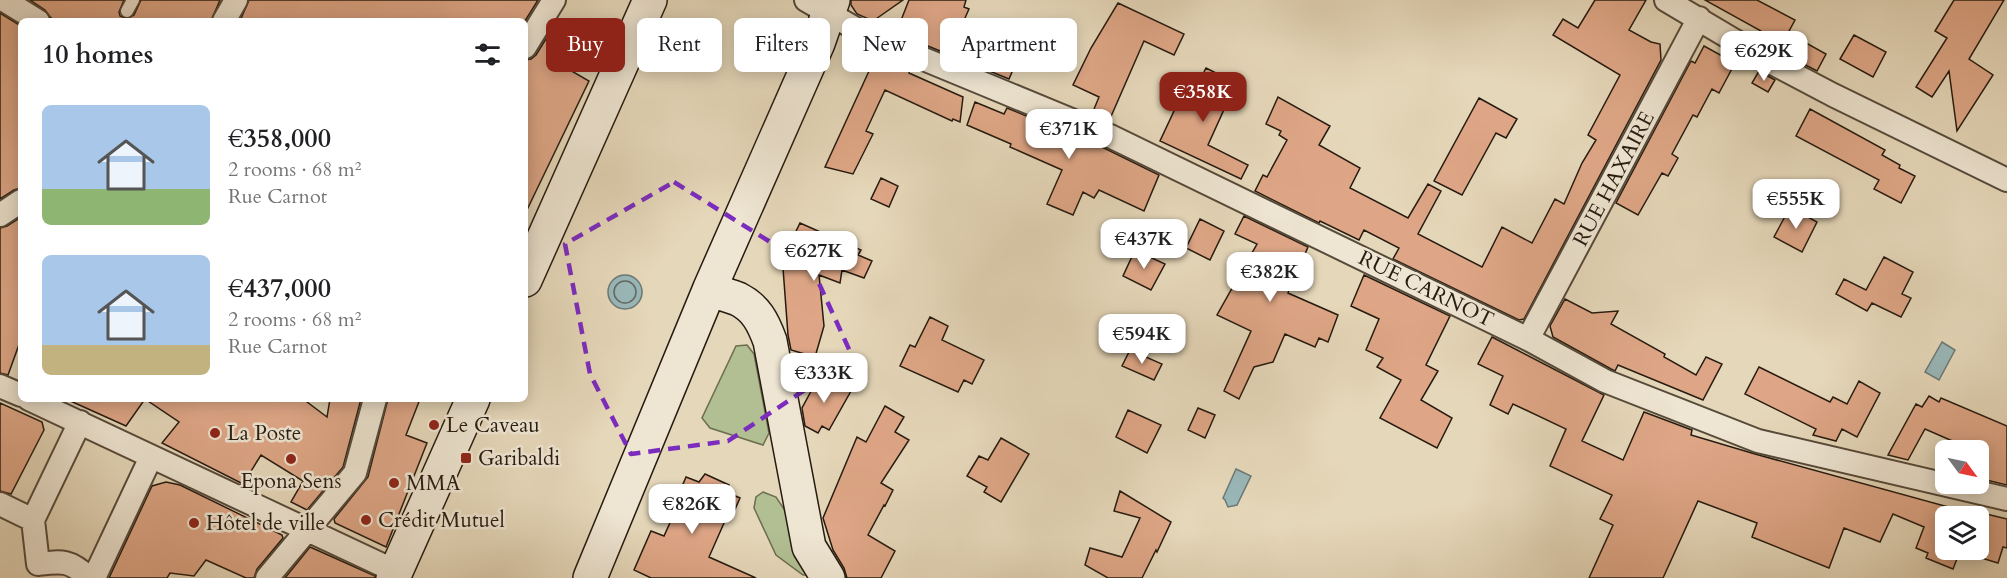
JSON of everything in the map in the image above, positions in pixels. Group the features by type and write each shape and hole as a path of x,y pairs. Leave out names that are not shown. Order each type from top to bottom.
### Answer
{"main road":[{"path":"528,273 650,0"},
{"path":"590,578 822,14"},
{"path":"710,288 722,295 737,299 755,310 763,322 770,341 809,547 828,578"},
{"path":"400,576 471,402"}],"street":[{"path":"4,0 33,18"},
{"path":"226,18 236,0"},
{"path":"528,42 554,0"},
{"path":"1666,0 1774,64 2007,180"},
{"name":"RUE CARNOT","path":"822,14 868,36 1110,136 1528,339 1605,381 1758,441 2007,499"},
{"name":"RUE HAXAIRE","path":"1528,339 1699,18"},
{"path":"0,214 18,203"},
{"path":"0,386 18,394"},
{"path":"267,578 355,473 374,402"},
{"path":"58,405 80,422 309,530 400,576"},
{"path":"80,422 33,520 34,571 62,561 80,570 89,578"},
{"path":"94,578 151,457"},
{"path":"0,504 33,520"}],"highlighted area":[{"path":"674,182 812,268 853,358 728,441 631,454 590,374 565,244"}],"green space":[{"path":"747,345 754,354 769,433 763,445 710,428 702,418 736,346"},
{"path":"763,492 776,497 788,515 806,575 776,555 754,508 756,497"}],"water":[{"path":"625,275 637,280 642,292 637,304 625,309 613,304 608,292 613,280"},
{"path":"1942,342 1955,350 1939,380 1925,372"},
{"path":"1236,469 1251,476 1237,505 1228,507 1223,498"}],"building":[{"path":"30,0 124,0 119,12 120,16 125,18 51,18 45,10"},
{"path":"141,0 220,0 212,18 129,18 134,15"},
{"path":"249,0 538,0 527,18 241,18"},
{"path":"851,0 903,0 877,18 866,18 857,14 851,5"},
{"path":"909,0 966,0 964,7 969,9 965,18 940,18 940,51 928,46 928,18 902,18"},
{"path":"1595,0 1646,0 1629,30 1651,42 1660,44 1661,60 1524,319 1519,320 1393,259 1399,248 1364,230 1359,240 1255,191 1263,175 1267,177 1287,140 1279,135 1281,131 1266,124 1278,97 1330,126 1319,145 1360,168 1350,188 1408,218 1428,184 1441,191 1418,234 1482,267 1502,227 1532,243 1555,199 1564,204 1582,163 1596,140 1588,135 1620,75 1553,35 1563,19 1578,28"},
{"path":"1705,0 1757,0 1795,20 1788,33 1826,54 1817,71 1771,47 1774,43 1759,34 1761,31"},
{"path":"1954,0 2004,0 1969,59 1993,75 1957,131 1949,71 1932,97 1916,87 1947,38 1935,31"},
{"path":"1118,3 1184,34 1174,55 1144,41 1109,121 1092,114 1099,97 1073,85 1091,48"},
{"path":"0,13 18,24 18,189 0,199"},
{"path":"1854,35 1886,52 1873,77 1840,59"},
{"path":"546,39 546,72 573,72 589,81 528,208 528,60 531,59"},
{"path":"1704,46 1735,63 1719,93 1712,89 1697,117 1693,115 1672,154 1678,158 1668,176 1662,173 1638,215 1616,203 1691,61 1695,63"},
{"path":"1206,68 1236,83 1208,145 1248,165 1241,179 1160,141 1182,94 1191,98"},
{"path":"1759,71 1775,80 1768,92 1752,83"},
{"path":"869,72 909,72 963,97 960,122 953,119 952,121 885,90 866,131 873,134 853,174 825,167"},
{"path":"992,72 1012,72 1009,79"},
{"path":"1479,98 1517,119 1506,138 1496,133 1462,195 1434,181"},
{"path":"975,102 1004,114 1007,108 1104,148 1159,175 1144,211 1099,190 1094,198 1083,192 1073,215 1047,204 1062,170 967,125"},
{"path":"1810,109 1885,150 1882,155 1900,165 1899,168 1915,176 1901,203 1874,189 1879,180 1796,136"},
{"path":"881,178 898,186 889,207 871,199"},
{"path":"1790,207 1817,222 1802,252 1774,237"},
{"path":"1244,216 1308,247 1288,293 1338,315 1328,342 1319,338 1315,347 1285,334 1273,362 1254,367 1239,399 1224,391 1251,331 1217,315 1257,244 1235,234"},
{"path":"18,219 18,347 8,375 0,373 0,228"},
{"path":"1200,219 1224,231 1210,260 1186,248"},
{"path":"800,223 861,250 858,255 872,261 864,278 842,270 840,283 819,275 824,326 815,357 791,350 788,335 783,268 787,250"},
{"path":"1135,250 1165,264 1151,290 1123,276"},
{"path":"1884,257 1913,272 1902,294 1911,298 1901,317 1872,303 1867,311 1836,294 1844,279 1866,290"},
{"path":"1364,275 1450,316 1426,365 1438,371 1421,400 1452,418 1437,448 1380,418 1401,380 1377,367 1383,358 1366,350 1379,319 1351,306"},
{"path":"1565,299 1592,313 1618,311 1611,324 1665,354 1664,357 1696,375 1706,357 1722,364 1703,400 1618,365 1615,371 1553,337 1550,326"},
{"path":"930,317 948,326 942,340 984,360 972,384 964,380 958,392 900,366 910,345 915,347"},
{"path":"1492,337 1604,395 1582,441 1623,460 1644,412 1692,430 1691,435 1945,506 1935,506 1935,560 1956,560 1953,569 1926,558 1928,553 1916,548 1924,527 1893,514 1880,542 1844,528 1829,568 1752,537 1757,523 1698,501 1663,578 1589,578 1613,525 1600,519 1612,495 1550,466 1566,429 1513,404 1508,414 1490,405 1503,376 1478,364"},
{"path":"1130,350 1162,364 1154,380 1122,366"},
{"path":"1759,367 1830,402 1833,397 1847,404 1859,381 1880,393 1857,437 1842,429 1836,441 1813,435 1816,429 1745,394"},
{"path":"821,373 851,391 829,430 822,426 818,433 805,426 802,408"},
{"path":"1929,396 1939,402 1941,398 2007,426 2007,485 1989,481 1989,440 1950,440 1925,429 1908,460 1888,455 1916,404 1922,407"},
{"path":"73,402 143,402 126,426"},
{"path":"149,402 307,402 327,417 330,402 360,402 343,467 307,510 291,502 303,481 261,455 243,484 162,443 179,422"},
{"path":"387,402 419,402 406,435 427,443 386,547 335,523 334,519 368,477"},
{"path":"0,403 42,422 44,430 11,494 0,491"},
{"path":"885,406 904,417 895,432 909,440 881,483 893,490 868,535 895,551 881,578 847,578 833,550 823,518 857,437 866,442"},
{"path":"1198,408 1215,415 1205,438 1188,430"},
{"path":"1128,410 1161,425 1147,453 1116,437"},
{"path":"1001,438 1029,454 1001,502 984,492 987,487 967,476 979,456 988,460"},
{"path":"705,474 729,485 726,492 740,498 732,516 728,514 709,557 756,578 651,578 634,570 651,531 664,536 682,496 678,496 686,477 699,482"},
{"name":"Hôtel de ville","path":"166,482 180,485 282,535 283,538 257,569 254,578 246,578 206,560 194,576 170,573 167,578 109,578 152,486"},
{"path":"1120,491 1171,522 1142,578 1108,578 1085,565 1090,548 1122,557 1140,518 1114,511"},
{"path":"1989,515 2007,519 2007,548 2003,547 1998,563 1988,560"},
{"path":"310,547 375,576 375,578 285,578"}],"place":[{"name":"Le Caveau","path":"434,425"},
{"name":"La Poste","path":"215,433"},
{"name":"Garibaldi","path":"466,458"},
{"name":"Epona Sens","path":"291,459"},
{"name":"MMA","path":"394,483"},
{"name":"Crédit Mutuel","path":"366,520"},
{"name":"Hôtel de ville","path":"194,523"}]}
